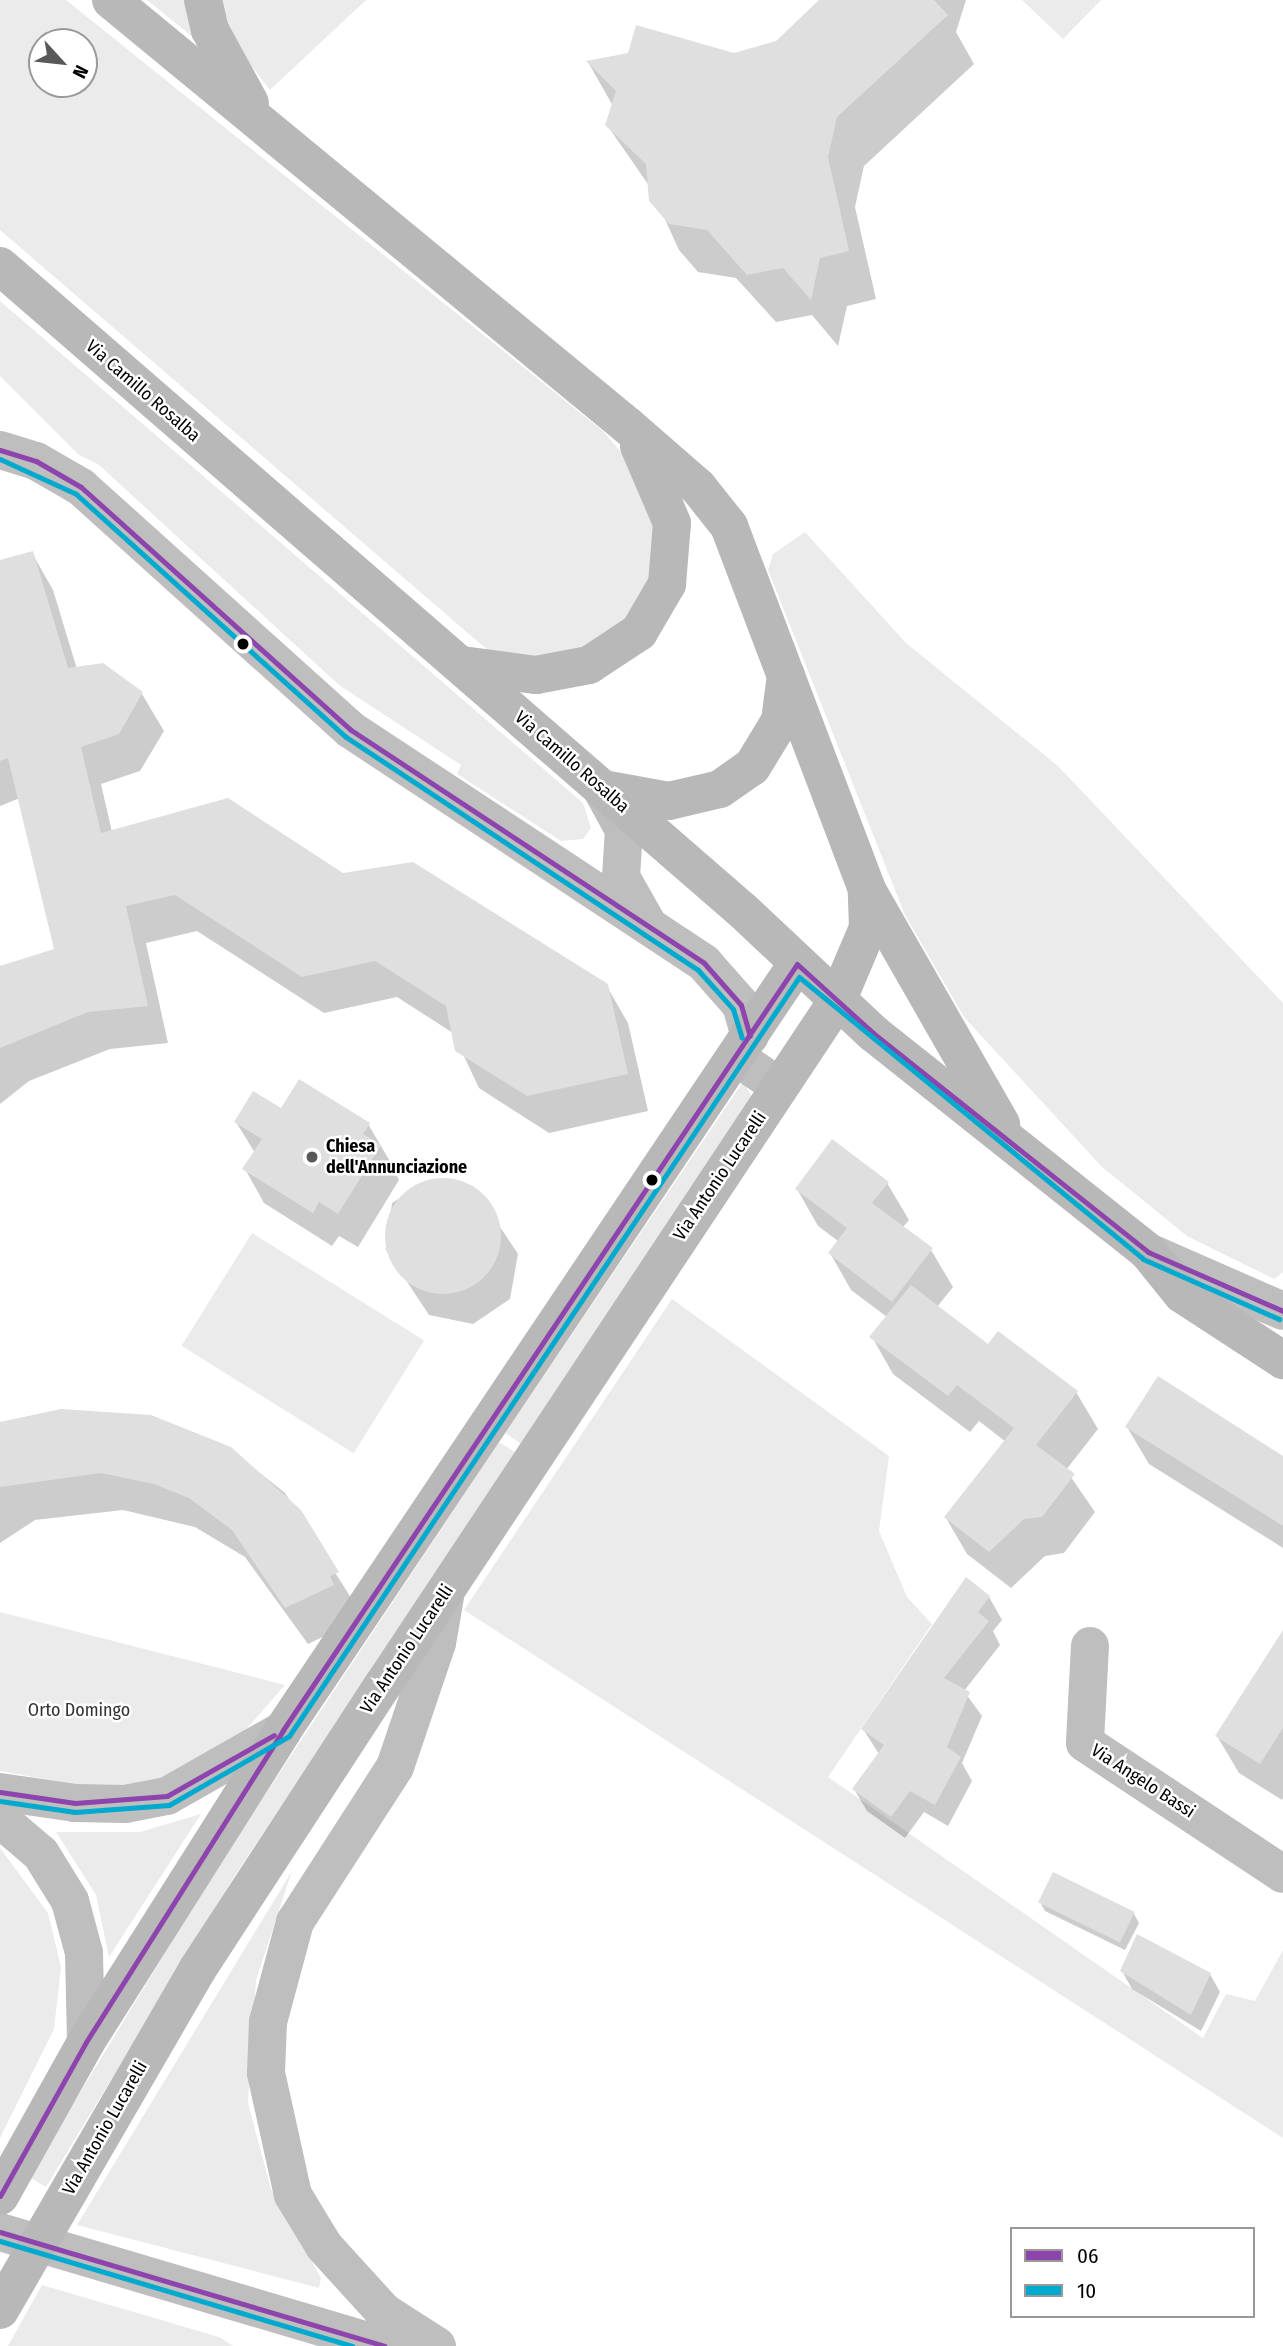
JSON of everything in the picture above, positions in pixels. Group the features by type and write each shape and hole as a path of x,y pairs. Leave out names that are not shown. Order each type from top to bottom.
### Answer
{"street":[{"path":"111,0 260,120 628,426 698,487 729,526 867,890 1012,1144"},
{"path":"203,0 210,30 260,120"},
{"name":"Via Camillo Rosalba","path":"0,266 462,665 837,1002 1148,1252 1182,1294 1283,1360"},
{"path":"462,665 536,675 589,665 639,632 667,584 672,523 660,482 628,426"},
{"path":"0,450 36,461 81,487 351,730 650,928 723,980 741,1005 743,1047 780,1087"},
{"path":"601,788 669,801 720,789 752,767 780,721 786,675"},
{"path":"601,788 624,830 621,877 628,896 650,928"},
{"name":"Via Antonio Lucarelli","path":"0,2310 197,1970 837,1002 868,928 867,890"},
{"path":"0,2196 86,2042 283,1730 529,1372 797,964"},
{"path":"1148,1252 1283,1311"},
{"path":"437,2346 384,2312 324,2246 293,2195 267,2073 268,2022 295,1922 395,1767 437,1643 446,1591"},
{"name":"Via Angelo Bassi","path":"1090,1646 1085,1743 1283,1874"},
{"path":"0,1792 75,1803 125,1804 167,1796 283,1730"},
{"path":"0,1819 41,1854 70,1901 84,1953 86,2042"},
{"path":"0,2232 384,2346"}],"green space":[{"path":"0,0 66,0 603,431 648,484 659,563 637,612 568,657 503,657 484,647 0,230"},
{"path":"147,0 188,0 194,38"},
{"path":"219,0 366,0 270,90 232,41"},
{"path":"1022,0 1101,0 1063,39"},
{"path":"0,301 583,803 591,828 583,839 561,841 457,774 461,765 339,685 98,464 79,455 0,376"},
{"path":"805,532 906,643 1058,766 1283,1003 1283,1272 1274,1279 1187,1236 1101,1166 964,1017 905,915 768,570 773,554"},
{"path":"743,1082 752,1097 521,1444 505,1433"},
{"path":"252,1233 424,1341 354,1453 182,1346"},
{"path":"672,1299 889,1456 879,1531 907,1597 932,1624 828,1777 1203,2038 1226,1994 1255,2001 1283,1950 1283,2138 464,1610"},
{"path":"499,1442 515,1452 234,1877 46,2187 29,2177 217,1867"},
{"name":"Orto Domingo","path":"0,1612 285,1685 235,1742 190,1769 140,1785 89,1787 0,1771"},
{"path":"201,1814 109,1957 96,1895 56,1832 140,1832"},
{"path":"0,1848 48,1913 61,1967 54,2029 0,2138"},
{"path":"292,1871 256,1980 248,2103 271,2189 321,2278 319,2288 77,2225"},
{"path":"42,2285 219,2337 233,2346 8,2346"}],"building":[{"path":"819,0 934,0 948,15 837,117 828,157 849,251 820,258 811,300 783,268 747,275 707,230 669,224 649,201 646,164 605,125 616,91 586,61 628,53 636,25 734,53 776,41"},
{"path":"33,551 68,668 103,663 143,692 119,734 81,747 101,833 228,798 343,873 413,862 608,984 628,1074 527,1096 455,1051 446,1006 375,961 302,977 175,895 126,906 148,1006 88,1012 0,1048 0,966 54,949 8,758 0,761 0,560"},
{"name":"Chiesa dell'Annunciazione","path":"299,1079 370,1123 363,1134 381,1145 338,1214 319,1202 313,1213 242,1169 262,1139 234,1122 253,1091 281,1108"},
{"path":"832,1139 889,1182 872,1203 933,1248 892,1302 828,1253 847,1228 795,1189"},
{"path":"443,1178 465,1182 484,1195 497,1214 501,1236 497,1258 484,1277 465,1290 443,1294 421,1290 402,1277 389,1258 385,1236 389,1214 402,1195 421,1182"},
{"path":"911,1285 988,1344 998,1331 1078,1391 1036,1445 1075,1474 1042,1517 1024,1519 989,1552 944,1517 1014,1428 957,1385 948,1396 869,1337"},
{"path":"1158,1376 1283,1456 1283,1526 1125,1427"},
{"path":"61,1409 151,1415 231,1447 301,1510 339,1572 330,1576 334,1585 285,1608 232,1530 189,1498 154,1484 101,1473 0,1487 0,1422"},
{"path":"966,1577 990,1596 978,1612 989,1621 944,1678 970,1692 947,1747 961,1757 935,1805 910,1791 891,1817 852,1789 884,1745 861,1729"},
{"path":"1283,1630 1283,1728 1260,1764 1215,1736"},
{"path":"1053,1872 1135,1912 1120,1942 1038,1903"},
{"path":"1137,1934 1211,1973 1191,2015 1120,1971"}],"transit line":[{"name":"06","path":"0,450 36,461 81,487 351,730 704,963 741,1005 750,1036"},
{"name":"10","path":"0,459 76,494 346,737 698,970 733,1009 742,1038"},
{"name":"06","path":"0,2196 86,2042 283,1730 797,964 873,1033 1148,1252 1283,1311"},
{"name":"10","path":"0,1801 75,1812 169,1805 289,1736 799,977 1143,1259 1279,1319"},
{"name":"06","path":"0,1792 75,1803 167,1796 274,1735"},
{"name":"06","path":"0,2232 384,2346"},
{"name":"10","path":"0,2241 353,2346"}],"place":[{"name":"Chiesa dell'Annunciazione","path":"312,1157"}]}
